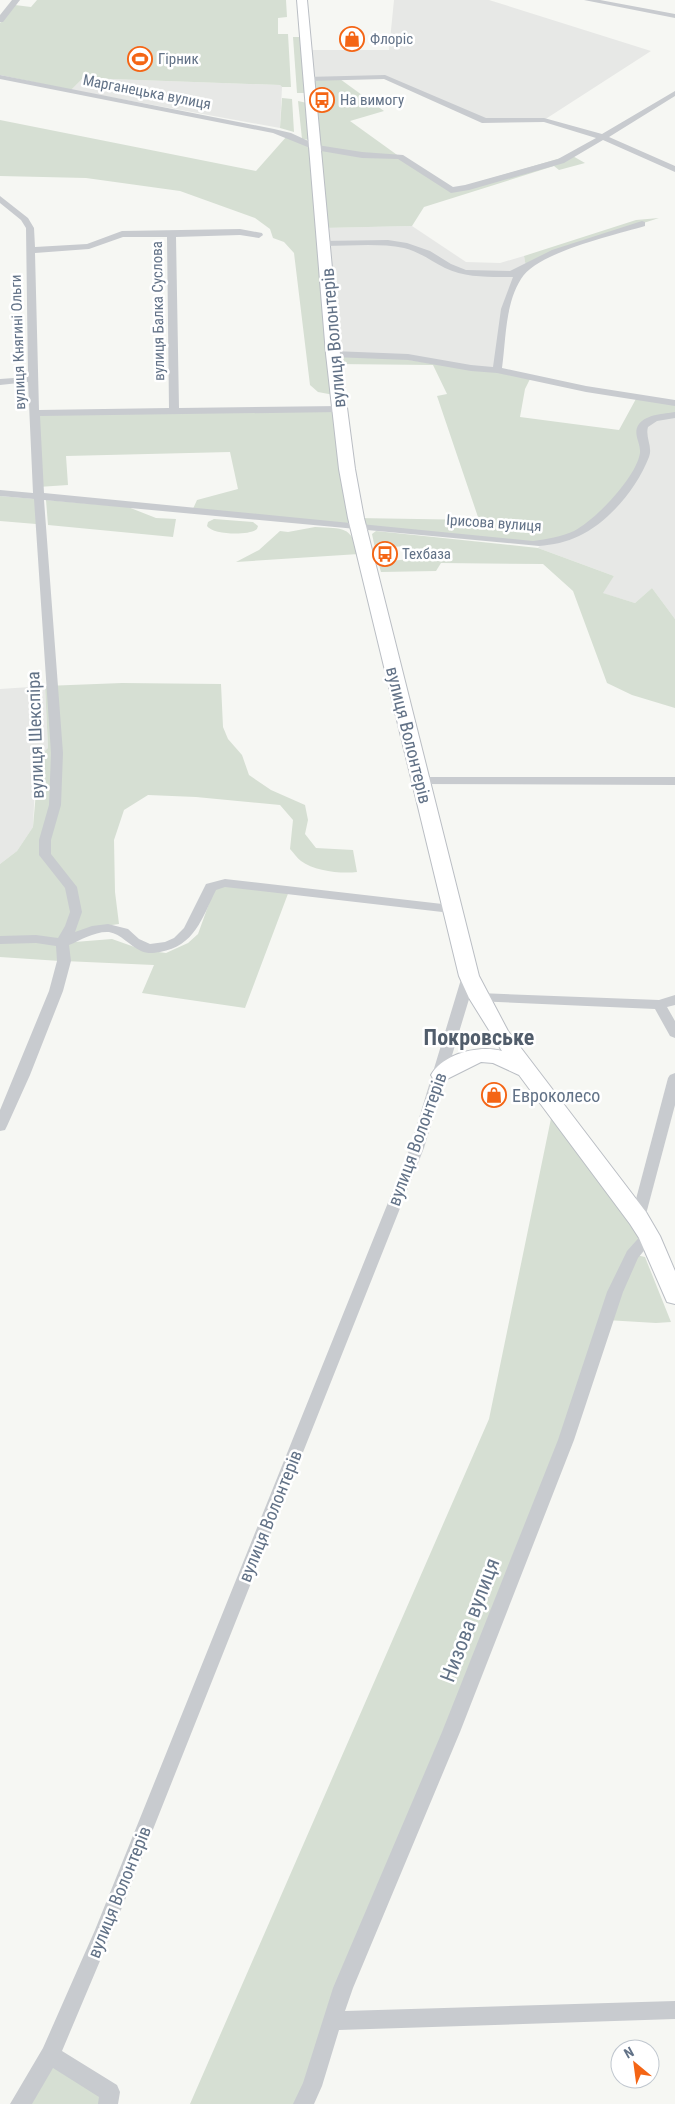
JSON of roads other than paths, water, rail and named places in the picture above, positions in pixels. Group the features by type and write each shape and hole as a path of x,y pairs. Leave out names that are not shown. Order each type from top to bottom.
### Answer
{"street":[{"name":"вулиця Волонтерів","path":"20,2104 50,2055 104,1930 417,1148 441,1075 469,976 358,526 347,470 333,354 302,0"},
{"path":"588,0 616,3 675,16"},
{"path":"0,3 15,2"},
{"path":"0,20 15,2"},
{"name":"Марганецька вулиця","path":"0,76 288,134 315,147 362,155 400,157 446,188 455,190 561,161 603,138 675,93"},
{"path":"309,79 385,77 485,121 544,120 603,138 675,169"},
{"name":"вулиця Княгині Ольги","path":"0,199 29,223 33,379 40,497"},
{"path":"324,243 388,243 407,246 427,253 448,266 465,273 512,274 553,252 642,224"},
{"path":"171,234 240,232 259,235"},
{"name":"вулиця Балка Суслова","path":"31,250 89,246 122,234 171,234 174,410"},
{"path":"496,370 510,293 518,276 526,267"},
{"path":"333,354 408,357 471,368 496,370 586,389 675,403"},
{"path":"0,382 33,379"},
{"path":"650,399 658,409 652,420"},
{"path":"35,413 340,409"},
{"path":"652,420 675,416"},
{"name":"Ірисова вулиця","path":"358,526 533,544 566,538 587,526 621,496 632,480 645,453 642,431 644,425 652,420"},
{"path":"0,493 358,526"},
{"name":"вулиця Шекспіра","path":"0,1126 23,1075 56,991 64,961 62,943 72,926 76,912 71,887 45,856 45,840 55,806 57,753 40,497"},
{"path":"420,781 675,781"},
{"path":"0,940 36,939 62,943 92,930 108,928 123,932 134,942 148,949 168,946 179,941 189,930 211,887 225,883 451,909"},
{"path":"469,976 479,998 500,1034 638,1218 649,1236 675,1296"},
{"path":"479,998 659,1005 675,1000"},
{"path":"659,1005 675,1033"},
{"path":"441,1075 463,1059 481,1054 502,1058 530,1073"},
{"path":"638,1218 675,1078"},
{"name":"Низова вулиця","path":"304,2104 312,2086 331,2021 347,1979 452,1732 562,1450 615,1292 632,1254 649,1236"},
{"path":"331,2021 675,2010"},
{"path":"50,2055 110,2092 108,2104"}],"place":[{"name":"Флоріс","path":"352,39"},
{"name":"Гірник","path":"140,59"},
{"name":"На вимогу","path":"322,100"},
{"name":"Техбаза","path":"385,554"},
{"name":"Евроколесо","path":"494,1095"}],"district":[{"name":"Покровське","path":"479,1037"}]}
